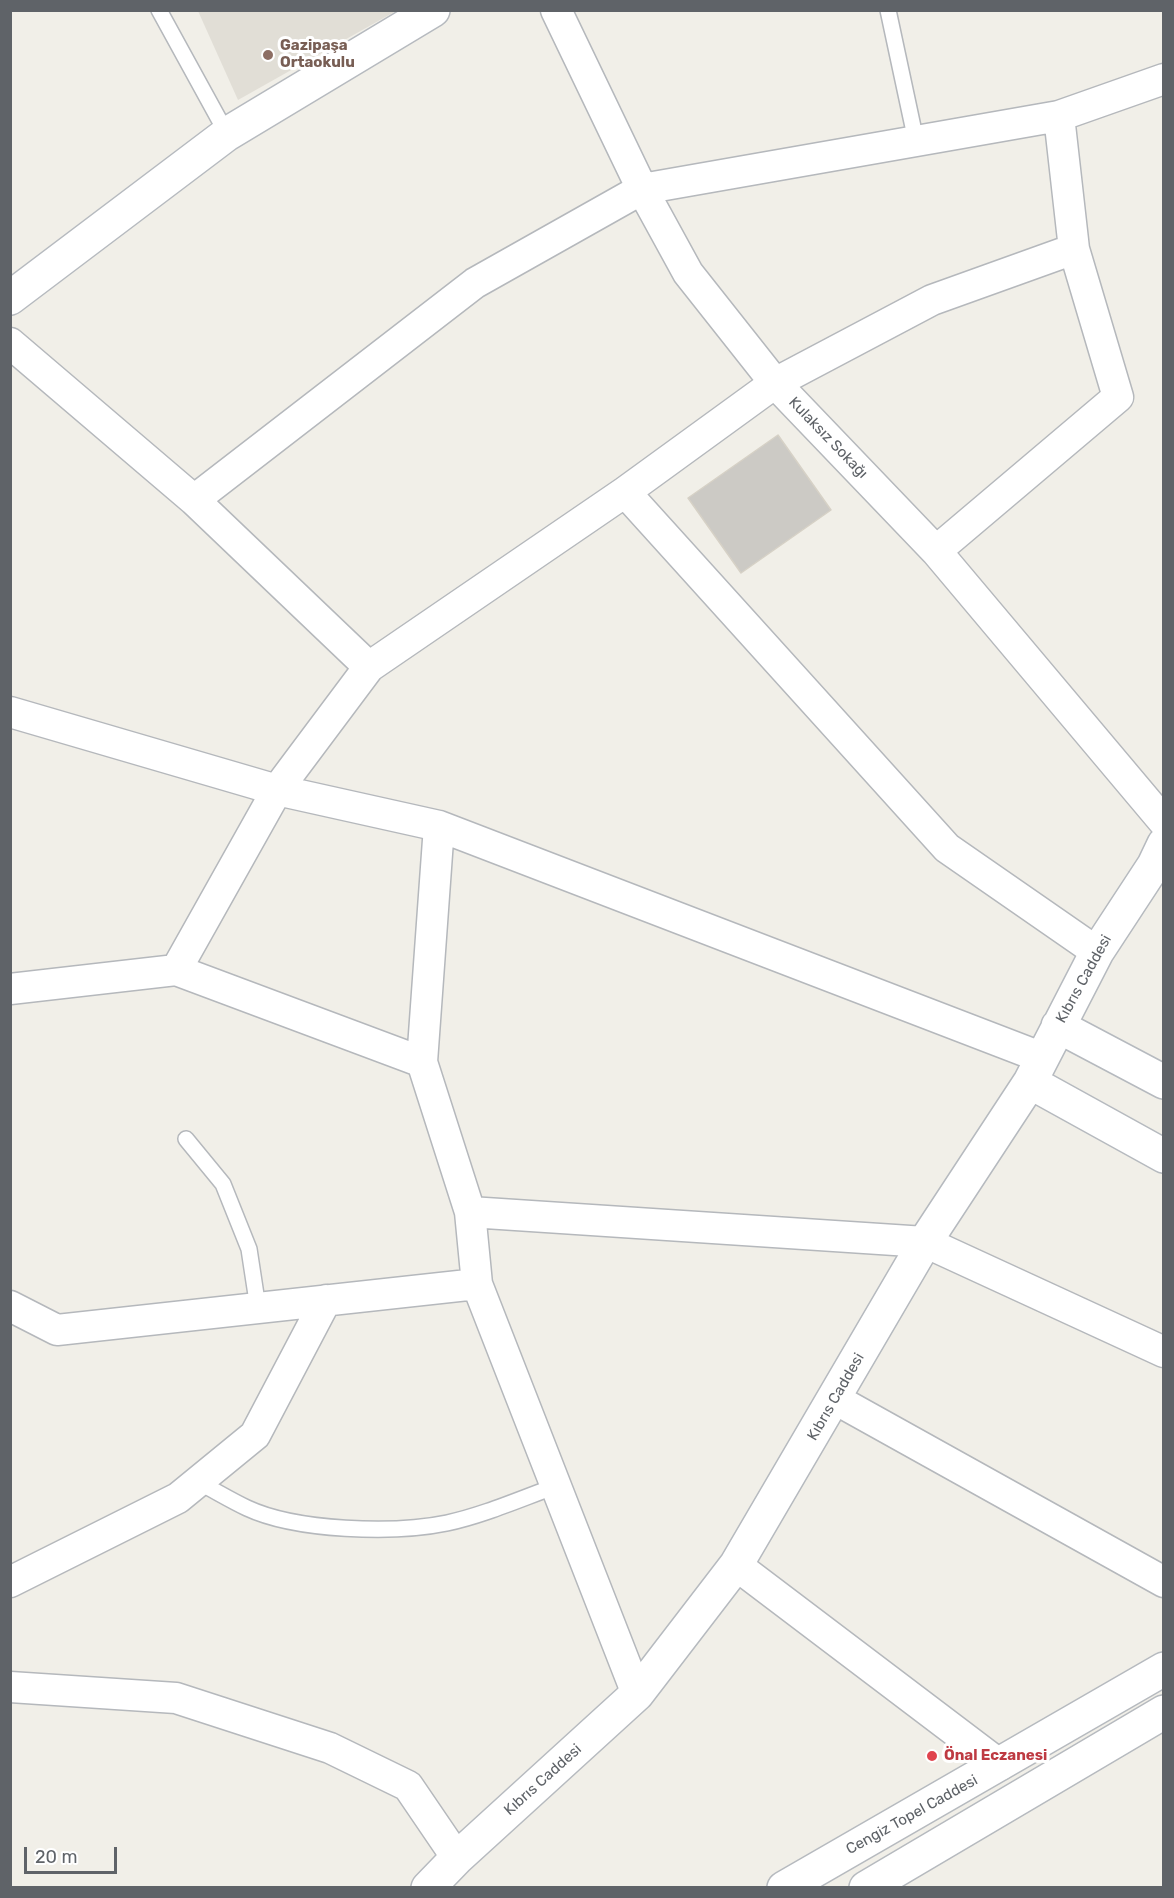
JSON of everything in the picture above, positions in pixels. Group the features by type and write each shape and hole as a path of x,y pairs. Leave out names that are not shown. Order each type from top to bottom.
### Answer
{"street":[{"path":"10,298 227,134 433,10"},
{"name":"Kulaksız Sokağı","path":"556,10 642,189 688,273 775,383 936,551 1164,822"},
{"path":"194,500 475,283 642,189 1059,116 1164,79"},
{"path":"936,551 1118,397 1074,249 1059,116"},
{"path":"176,970 277,790 369,667 625,492 775,383 932,300 1074,249"},
{"path":"10,343 194,500 369,667"},
{"path":"625,492 947,848 1097,952"},
{"path":"10,712 277,790 439,826 1036,1070 1164,1156"},
{"path":"439,826 422,1062 470,1212 477,1284 637,1695"},
{"name":"Kıbrıs Caddesi","path":"428,1887 637,1695 736,1565 925,1242 1036,1070 1097,952 1160,859"},
{"path":"10,989 176,970 422,1062"},
{"path":"1058,1026 1164,1082"},
{"path":"470,1212 925,1242 1164,1352"},
{"path":"10,1306 57,1330 477,1284"},
{"path":"10,1582 178,1498 255,1435 326,1300"},
{"path":"835,1399 1164,1582"},
{"path":"736,1565 1000,1766"},
{"name":"Cengiz Topel Caddesi","path":"784,1887 1000,1766 1164,1669"},
{"path":"10,1687 176,1698 330,1748 408,1786 457,1858"},
{"path":"866,1887 1164,1712"}],"lane":[{"path":"159,10 227,134"},
{"path":"888,10 916,141"},
{"path":"186,1139 223,1184 249,1249 258,1308"},
{"path":"198,1482 249,1509 283,1518 351,1528 384,1529 446,1523 556,1486"}],"shaded area":[{"name":"Gazipaşa Ortaokulu","path":"198,11 396,11 238,100"}],"building":[{"path":"778,435 831,510 741,573 688,498"}],"place":[{"name":"Gazipaşa Ortaokulu","path":"268,55"},
{"name":"Önal Eczanesi","path":"932,1756"}]}
